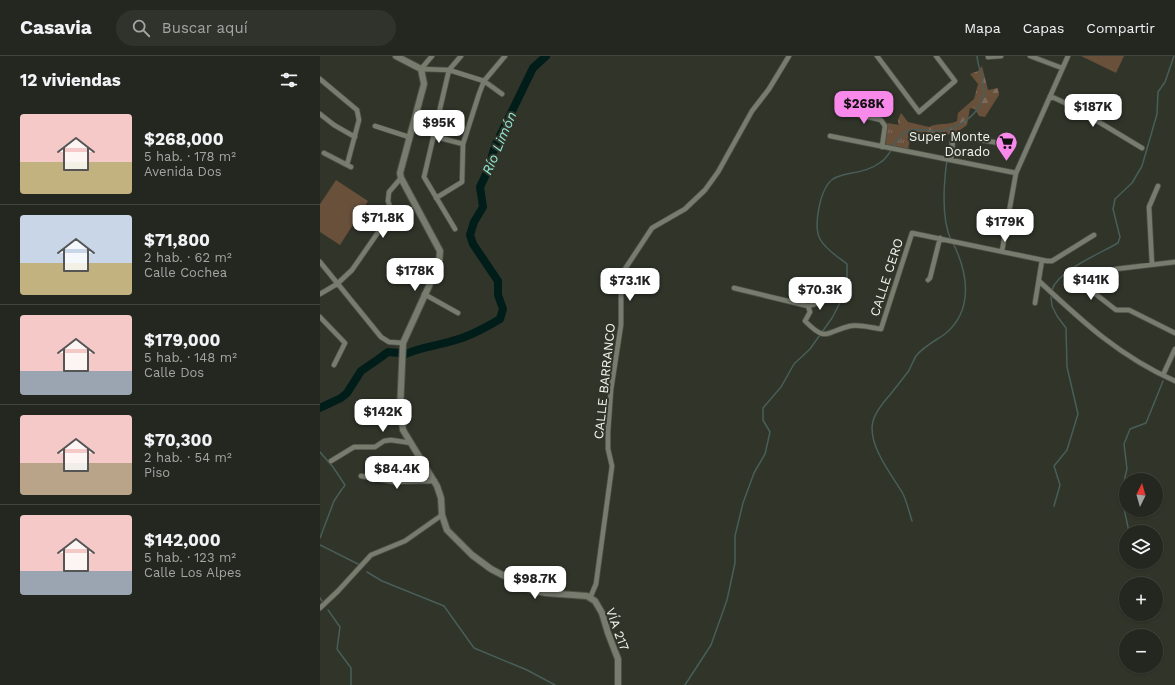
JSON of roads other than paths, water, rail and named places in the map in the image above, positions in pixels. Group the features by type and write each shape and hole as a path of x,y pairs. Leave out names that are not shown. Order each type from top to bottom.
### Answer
{"main road":[{"path":"396,56 421,69 424,84 400,173 401,178"},
{"name":"VÍA 217","path":"401,178 440,251 439,264 424,294 403,343 401,421 403,430 434,481 441,498 442,515 447,530 455,539 491,569 531,590 590,598 598,606 602,613 618,659 618,685"}],"street":[{"path":"421,69 432,56"},
{"path":"456,229 424,177 449,70 461,56"},
{"path":"436,198 462,182 463,144 484,81 505,56"},
{"name":"CALLE BARRANCO","path":"590,598 596,584 612,466 608,449 609,404 621,325 623,272 652,228 685,208 705,190 718,172 752,111 769,90 789,56"},
{"path":"878,56 919,112 955,81 936,56"},
{"path":"988,57 1001,56"},
{"path":"1030,56 1062,68"},
{"path":"1002,251 1016,173 1068,56"},
{"path":"421,69 449,70 484,81 502,94"},
{"path":"320,79 357,110 359,120 349,166 324,153"},
{"path":"1050,96 1081,111 1142,148"},
{"path":"844,108 848,112 882,120 885,126 882,147"},
{"path":"320,114 345,133 355,137"},
{"path":"375,126 409,137"},
{"path":"433,136 463,144"},
{"path":"830,136 1016,173"},
{"path":"950,160 954,140 958,136 1011,145"},
{"path":"320,294 337,284 352,270 388,218 390,207 388,201 389,192 401,178"},
{"path":"1152,264 1149,207 1158,186"},
{"name":"CALLE CERO","path":"808,306 810,312 805,321 816,332 821,334 830,334 851,326 881,329 912,233 940,238"},
{"path":"928,280 930,278 940,238 1052,261 1094,235"},
{"path":"1035,303 1042,260"},
{"path":"320,262 380,337 389,342 403,343"},
{"path":"1175,262 1116,269 1093,292 1116,310 1129,310 1175,333"},
{"path":"393,263 431,282"},
{"path":"1039,281 1107,342 1132,360 1175,381"},
{"path":"734,288 808,306 815,304 818,296"},
{"path":"424,294 458,313"},
{"path":"320,318 345,343 334,364"},
{"path":"1163,376 1175,349"},
{"path":"331,462 354,447 375,447 384,441 391,440 411,443"},
{"path":"361,476 394,482 434,481"},
{"path":"320,608 371,555 405,541 442,515"}],"waterway":[{"name":"Río Limón","path":"406,354 465,337 500,319 503,309 498,295 498,281 473,244 470,235 474,222 483,207 480,187 488,170 495,146 533,68 546,56"},
{"path":"685,685 711,645 727,600 735,563 735,536 743,503 754,473 765,454 770,432 763,420 763,408 781,387 794,364 810,349 832,318 842,299 847,280 847,264 825,246 818,233 817,225 819,208 824,190 833,179 868,169 881,162 885,159 899,138 906,132 913,130 942,131 960,124 975,113 984,94 977,56"},
{"path":"1052,290 1062,276 1071,269 1118,243 1120,237 1113,209 1115,199 1132,183 1142,166 1157,114 1158,92 1165,82 1174,56"},
{"path":"951,240 945,215 944,184 953,128"},
{"path":"912,521 904,495 886,468 873,439 873,421 879,409 908,372 919,352 945,334 961,314 966,291 965,279 962,266 953,243"},
{"path":"1051,297 1052,306 1066,328 1067,367 1078,414 1067,450 1054,466 1060,485 1054,506"},
{"name":"Río Limón","path":"320,408 341,398 347,393 361,371 388,352 400,353"},
{"path":"1128,525 1121,494 1127,469 1124,444 1130,429 1146,423 1163,381"},
{"path":"320,452 333,467 345,485 343,488"},
{"path":"320,538 334,501 342,489"},
{"path":"320,545 360,565"},
{"path":"367,572 382,581 444,606 474,648 527,670 555,685"},
{"path":"328,610 340,627 337,649 351,668 351,685"}],"place":[{"name":"Super Monte Dorado","path":"1006,162"}]}
